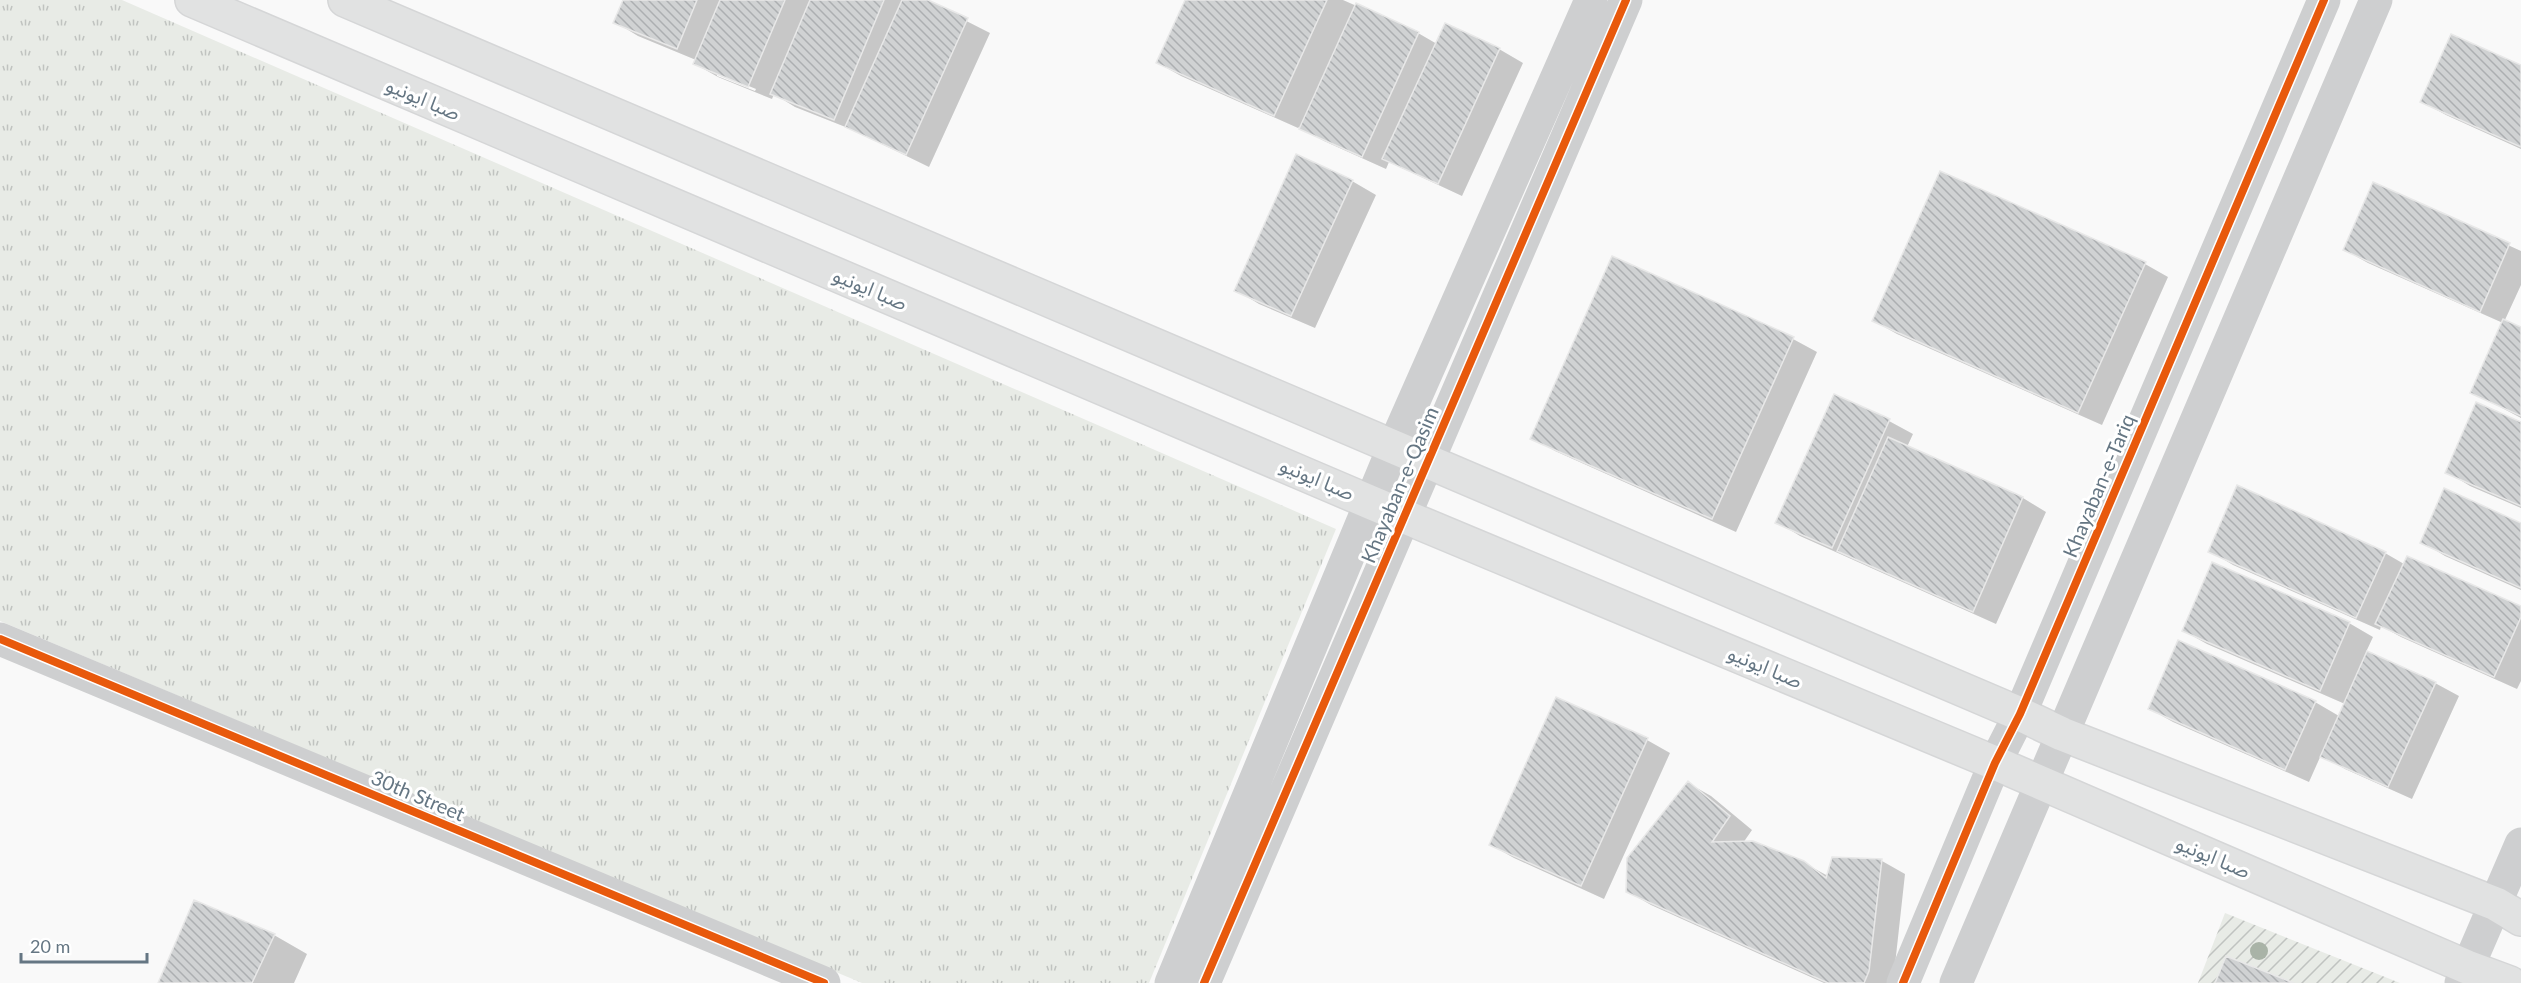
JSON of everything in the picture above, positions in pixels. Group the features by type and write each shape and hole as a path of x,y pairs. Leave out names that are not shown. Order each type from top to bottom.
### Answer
{"main road":[{"name":"صبا ایونیو","path":"192,0 1372,503 2040,782 2464,975 2510,983"},
{"path":"345,0 1394,446 2062,734 2508,911"}],"street":[{"name":"Khayaban-e-Qasim","path":"1171,983 1394,446 1591,0"},
{"name":"Khayaban-e-Tariq","path":"1903,983 1995,763 2020,714 2324,0"},
{"path":"1956,983 2376,0"},
{"name":"Khayaban-e-Qasim","path":"1204,983 1428,461 1619,2"},
{"name":"30th Street","path":"0,639 824,983"},
{"path":"2464,975 2508,911 2521,844"},
{"path":"2518,983 2521,975"}],"green space":[{"path":"0,0 122,0 1336,529 1149,983 862,983 0,621"},
{"path":"2225,913 2400,983 2198,983"}],"building":[{"path":"623,0 697,0 677,49 613,23"},
{"path":"720,0 785,0 748,87 693,64"},
{"path":"810,0 884,0 834,120 770,94"},
{"path":"902,0 928,0 968,18 906,155 845,127"},
{"path":"1185,0 1327,0 1274,116 1156,63"},
{"path":"1356,3 1419,32 1362,157 1299,129"},
{"path":"1445,23 1500,48 1438,184 1382,159"},
{"path":"2451,34 2521,65 2521,147 2420,102"},
{"path":"1296,154 1353,180 1291,316 1234,291"},
{"path":"1940,171 2146,262 2078,413 1872,321"},
{"path":"2373,182 2510,243 2480,312 2343,250"},
{"path":"1612,256 1794,337 1712,519 1530,439"},
{"path":"2503,319 2521,327 2521,416 2470,393"},
{"path":"1834,394 1890,419 1832,548 1775,523"},
{"path":"2476,402 2521,422 2521,506 2445,473"},
{"path":"1888,437 2023,497 1973,612 1837,551"},
{"path":"2237,485 2386,552 2356,618 2208,552"},
{"path":"2444,488 2521,523 2521,588 2420,543"},
{"path":"2407,556 2521,606 2521,617 2494,677 2375,624"},
{"path":"2212,562 2350,622 2320,691 2182,631"},
{"path":"2178,640 2316,701 2285,770 2148,709"},
{"path":"2367,651 2436,682 2388,787 2320,757"},
{"path":"1556,697 1648,738 1581,886 1489,845"},
{"path":"1688,781 1730,816 1712,842 1753,841 1804,861 1826,878 1832,857 1882,859 1869,971 1864,983 1828,983 1626,892 1627,858"},
{"path":"194,900 275,934 252,983 158,983"},
{"path":"2226,956 2294,983 2215,983"}],"cycle path":[{"path":"1204,983 1626,0"},
{"path":"1903,983 1995,763 2020,714 2324,0"},
{"path":"0,639 824,983"}]}
